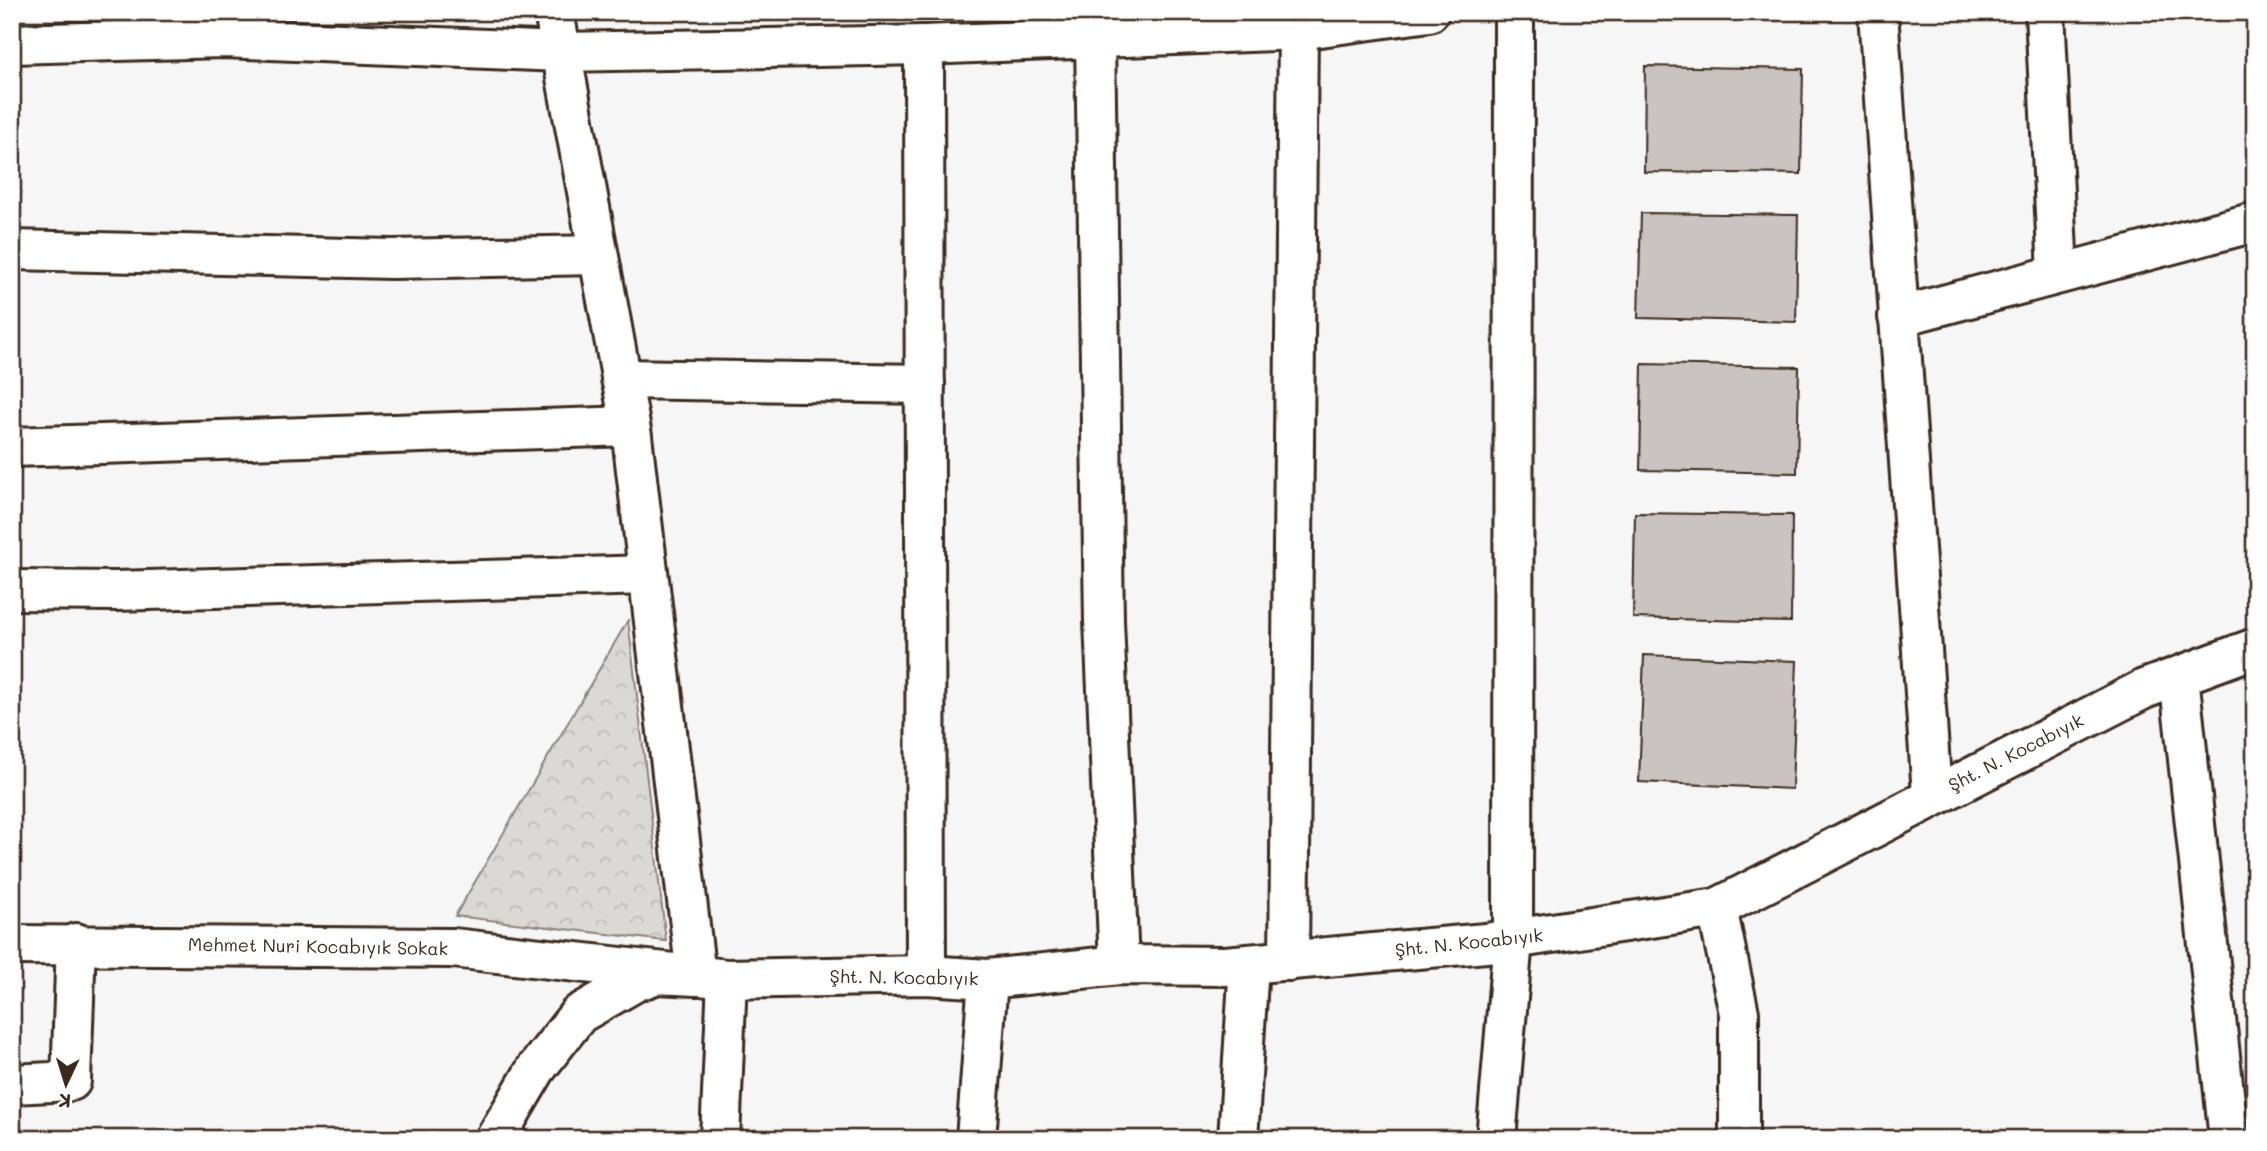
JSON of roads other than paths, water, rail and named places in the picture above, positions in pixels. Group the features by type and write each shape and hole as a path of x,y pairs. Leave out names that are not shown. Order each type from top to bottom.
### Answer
{"street":[{"path":"554,12 630,426 648,575 711,978 720,1139"},
{"path":"12,44 224,25 561,52 923,45 1298,30 1430,12"},
{"path":"1496,1139 1513,939 1514,12"},
{"path":"1878,12 1932,795"},
{"path":"2045,12 2058,273"},
{"path":"1289,961 1298,30"},
{"path":"1095,38 1104,621 1119,965"},
{"path":"923,45 926,975"},
{"path":"1898,317 2255,222"},
{"path":"12,250 393,259 598,255"},
{"path":"621,379 925,384"},
{"path":"12,447 630,426"},
{"path":"12,590 115,591 648,575"},
{"name":"Şht. N. Kocabıyık","path":"623,966 711,978 926,975 988,979 1119,965 1289,961 1513,939 1717,908 1932,795 2144,689 2255,648"},
{"path":"2179,676 2229,1139"},
{"path":"1717,908 1739,1013 1739,1139"},
{"path":"12,1084 71,1081 76,943"},
{"name":"Mehmet Nuri Kocabıyık Sokak","path":"12,945 76,943 453,948 623,966"},
{"path":"1238,1139 1249,964"},
{"path":"495,1139 536,1069 579,1014 635,982 657,974 711,978"},
{"path":"976,1139 988,979"}]}
